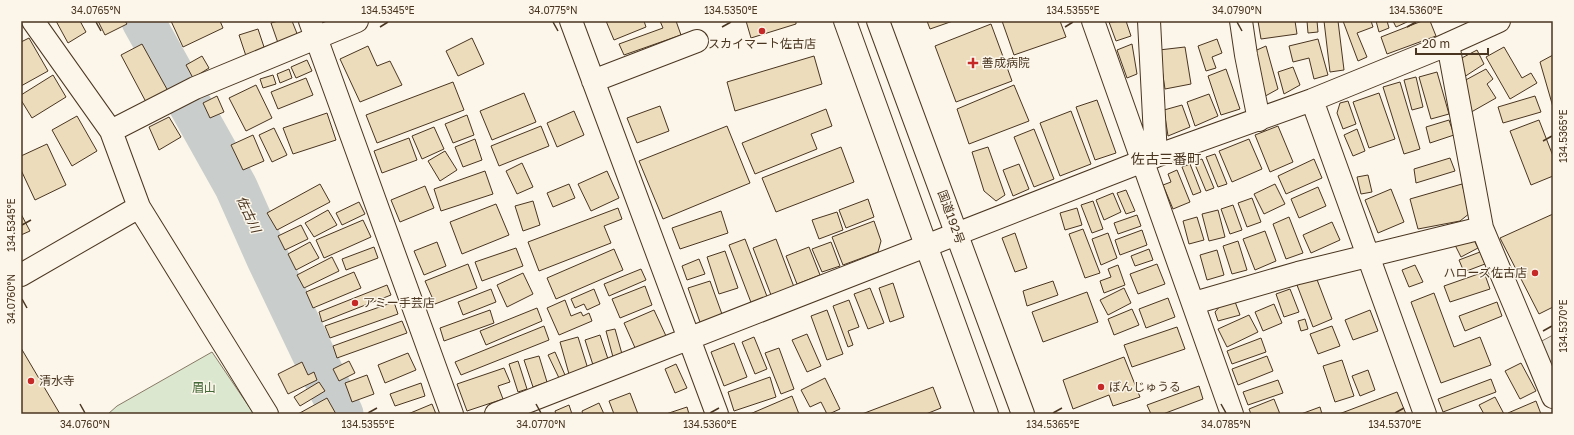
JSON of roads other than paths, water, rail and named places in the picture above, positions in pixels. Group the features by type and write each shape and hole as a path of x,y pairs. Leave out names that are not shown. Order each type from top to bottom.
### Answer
{"main road":[{"path":"33,21 111,131 140,207 266,414"},
{"path":"111,131 313,29 357,21"},
{"path":"571,21 717,414"},
{"path":"845,21 987,414"},
{"name":"国道192号","path":"878,21 1023,414"},
{"path":"1093,21 1150,159 1194,303 1232,414"},
{"path":"1149,21 1150,159"},
{"path":"1241,21 1259,120"},
{"path":"496,414 1150,159 1312,100 1448,44 1499,21"},
{"path":"313,29 452,414"},
{"path":"593,81 697,41"},
{"path":"1448,44 1482,228 1553,397"},
{"path":"1312,100 1425,414"},
{"path":"21,276 140,207"},
{"path":"1194,303 1298,273 1482,228"}],"waterway":[{"name":"佐古川","path":"143,21 236,187 268,259 342,414"}],"place":[{"name":"スカイマート佐古店","path":"762,31"},
{"name":"善成病院","path":"973,63"},
{"name":"ハローズ佐古店","path":"1535,273"},
{"name":"アミー手芸店","path":"355,303"},
{"name":"清水寺","path":"31,381"},
{"name":"ぼんじゅうる","path":"1101,387"}],"district":[{"name":"佐古三番町","path":"1166,159"}],"park label":[{"name":"眉山","path":"204,388"}]}
